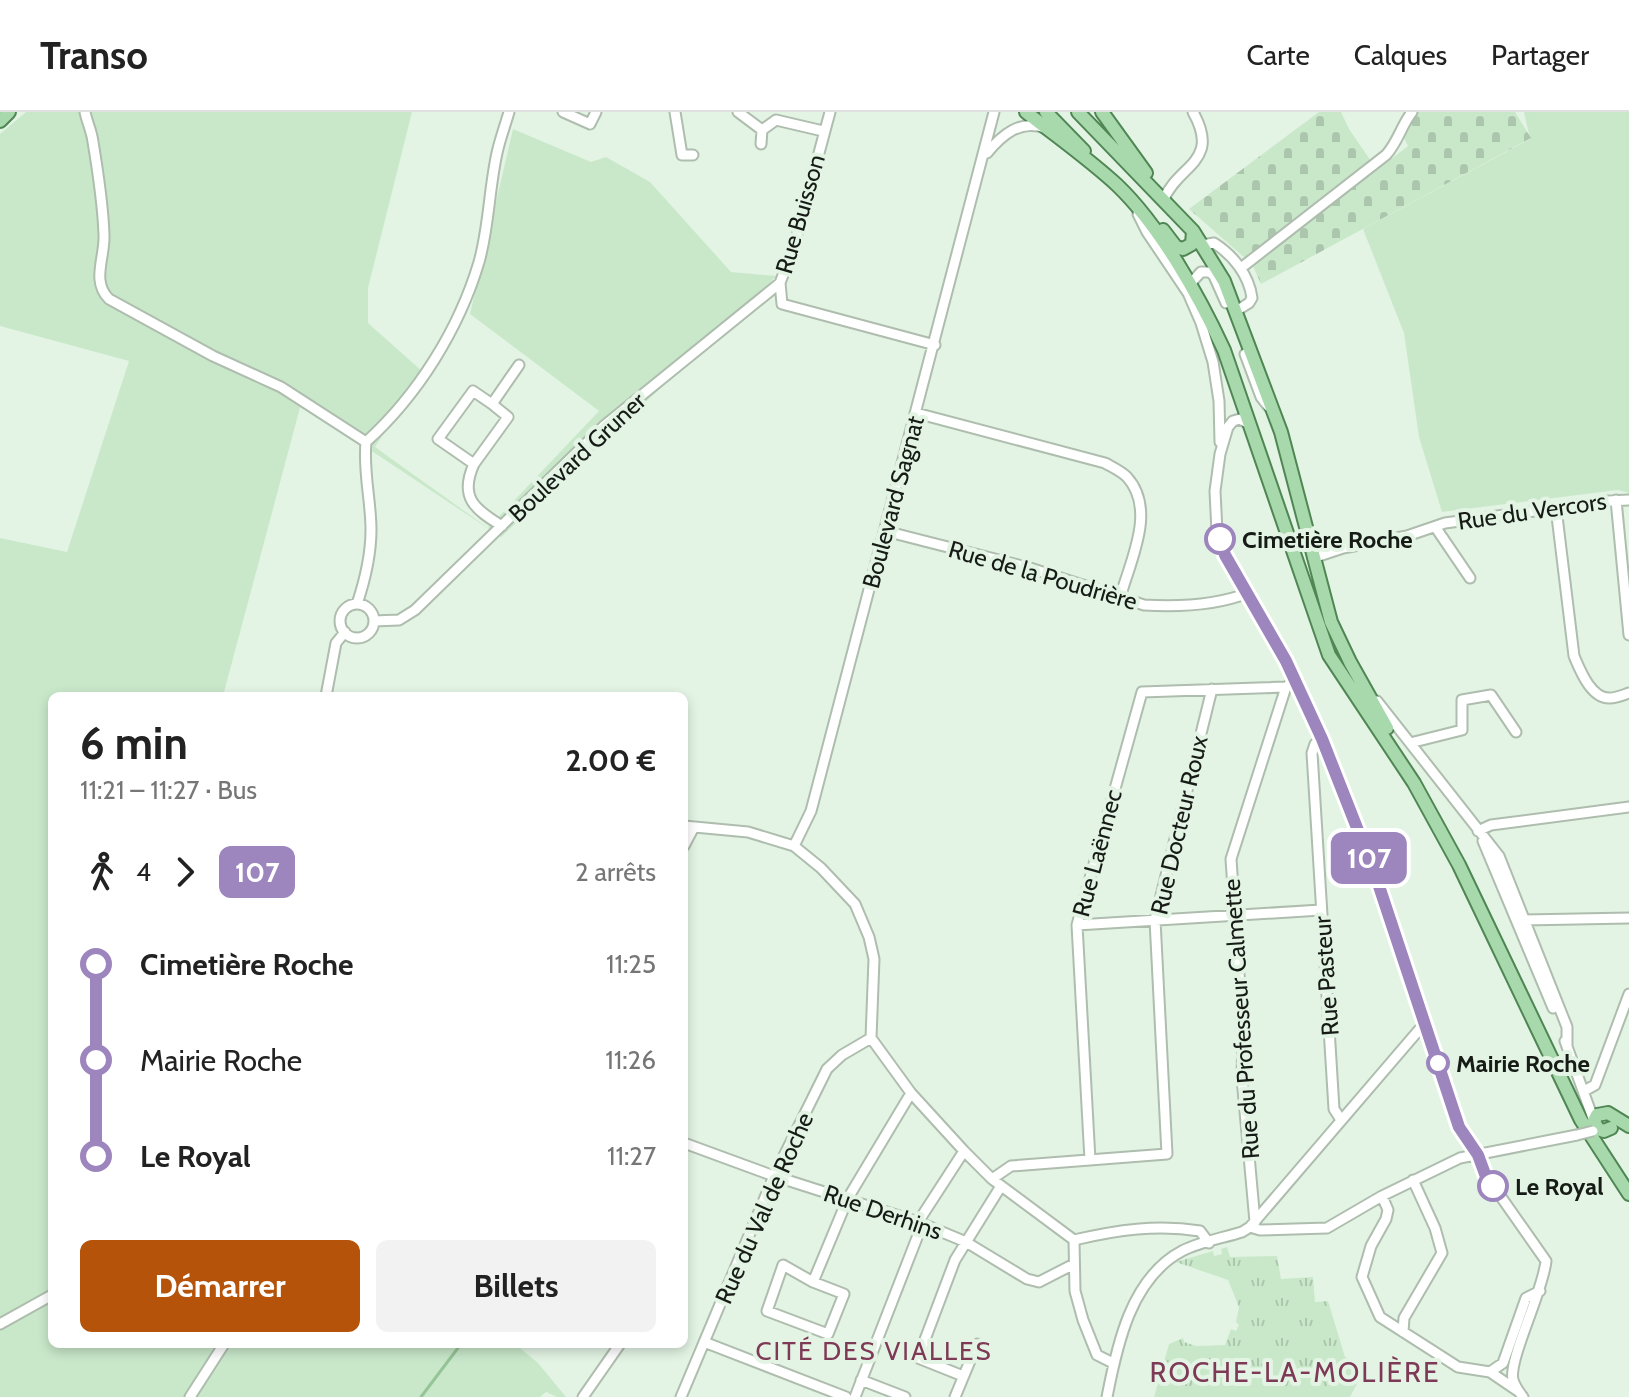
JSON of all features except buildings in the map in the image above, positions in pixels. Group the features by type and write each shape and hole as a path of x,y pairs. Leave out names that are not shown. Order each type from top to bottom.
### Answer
{"main road":[{"path":"0,121 9,112"},
{"path":"1026,112 1138,199 1176,247 1183,249 1192,244 1193,231"},
{"path":"1046,112 1134,203 1189,288 1224,350 1329,655 1395,751 1459,865"},
{"path":"1078,112 1193,231 1224,281 1289,457 1331,622 1360,680 1441,823 1581,1120 1629,1194"},
{"path":"1102,112 1164,199"},
{"path":"1604,1122 1623,1131 1629,1127"},
{"path":"1616,1174 1629,1183"}],"street":[{"path":"85,112 93,138 104,233 104,256 99,279 103,293 190,343 281,387 366,442"},
{"path":"357,604 367,575 371,529 364,461 366,442 418,386 456,318 479,262 497,152 509,112"},
{"path":"563,112 590,124 596,112"},
{"path":"675,112 682,155 693,155"},
{"path":"738,112 762,130"},
{"name":"Rue Buisson","path":"830,112 794,246 780,283 782,304 935,345"},
{"name":"Boulevard Sagnat","path":"794,846 811,811 985,156 994,112"},
{"path":"1164,199 1170,184 1191,168 1201,152 1200,129 1193,112"},
{"path":"1241,268 1386,155 1395,145 1399,129 1412,112"},
{"path":"762,130 776,120 823,131"},
{"path":"985,156 999,138 1015,128 1035,125 1047,129"},
{"path":"761,144 762,130"},
{"path":"1202,245 1214,243 1241,268 1252,298 1236,311"},
{"path":"1220,454 1217,381 1189,288 1196,275 1204,270 1214,276 1261,397 1275,415"},
{"name":"Boulevard Gruner","path":"374,621 399,620 415,610 605,425 780,283"},
{"path":"492,404 519,365"},
{"path":"474,464 438,439 473,391 508,417 474,464 466,481 468,494 480,513 502,526"},
{"path":"916,413 1105,463 1125,475 1138,494 1142,521 1120,598"},
{"path":"1252,426 1246,420 1233,421 1228,427 1220,454 1215,491 1217,532 1225,555 1297,681 1322,739 1374,871 1459,1127 1478,1155 1485,1174 1546,1261 1540,1291 1513,1365 1513,1379 1520,1394"},
{"path":"1616,500 1629,635"},
{"name":"Rue du Vercors","path":"1313,558 1343,548 1407,536 1445,523 1629,500"},
{"path":"1556,508 1574,656 1581,674 1599,696 1609,698 1629,693"},
{"name":"Rue du Vercors","path":"1436,528 1470,578"},
{"name":"Rue de la Poudrière","path":"885,531 1030,568 1144,605 1233,599 1248,593"},
{"path":"357,604 367,607 374,621 366,635 355,637 345,632 341,622 343,611 357,604"},
{"path":"327,692 336,643 345,632"},
{"path":"1252,1224 1260,1230 1327,1228 1382,1196 1460,1158 1577,1135 1604,1122 1584,1091 1567,1047 1567,1027 1521,919 1499,856 1360,680"},
{"path":"1286,687 1297,681"},
{"name":"Rue Laënnec","path":"1090,1160 1077,925 1142,692 1286,687"},
{"name":"Rue du Professeur Calmette","path":"1252,1224 1231,859 1286,687"},
{"name":"Rue Docteur Roux","path":"1090,1160 1167,1154 1155,920 1212,689"},
{"path":"1410,743 1462,730 1462,700 1491,695 1516,732"},
{"name":"Rue Pasteur","path":"1322,739 1315,744 1312,753 1334,1109 1341,1120"},
{"path":"1478,831 1491,825 1629,807"},
{"path":"689,826 748,832 794,846 821,868 855,904 869,937 874,959 871,1038 911,1093 996,1182 1074,1240 1109,1232 1174,1226 1200,1231 1209,1243"},
{"path":"1077,925 1321,910"},
{"path":"1521,919 1629,918"},
{"path":"1584,1091 1595,1085 1629,994"},
{"path":"1107,1397 1125,1324 1147,1282 1169,1259 1184,1249 1242,1232 1252,1224 1424,1024"},
{"name":"Rue du Val de Roche","path":"681,1397 774,1176 827,1069 842,1055 871,1038"},
{"path":"813,1282 848,1198 911,1093"},
{"name":"Rue Derhins","path":"688,1144 774,1176 918,1222 966,1242 1027,1279 1039,1282 1074,1264"},
{"path":"855,1397 920,1230 918,1222 964,1151"},
{"path":"963,1376 918,1358 955,1260 996,1182 1011,1166 1090,1160"},
{"path":"1403,1332 1404,1318 1442,1253 1435,1228 1413,1180"},
{"path":"1382,1196 1388,1210 1371,1246 1362,1277 1380,1317 1458,1367 1490,1372 1520,1394"},
{"path":"1074,1240 1075,1291 1083,1320 1097,1355 1113,1363"},
{"path":"783,1265 813,1282 844,1294 828,1334 767,1311 783,1265"},
{"path":"1490,1372 1503,1363 1526,1298 1540,1291"},
{"path":"0,1324 48,1297"},
{"path":"704,1342 846,1397"},
{"path":"955,1397 977,1344"},
{"path":"190,1397 221,1348"},
{"path":"583,1397 617,1348"},
{"path":"861,1380 905,1397"}],"green space":[{"path":"26,112 412,112 368,288 368,323 423,372 375,447 488,528 599,411 470,314 513,129 591,162 606,157 650,182 731,272 776,276 756,299 501,537 301,404 224,692 48,692 48,1348 520,1348 538,1363 566,1397 546,1392 540,1397 0,1397 0,538 67,552 129,361 0,326 0,134"},
{"path":"1319,112 1341,112 1371,161 1245,258 1189,209"},
{"path":"1417,112 1515,112 1531,138 1261,284 1253,266 1408,146 1402,134"},
{"path":"1524,112 1629,112 1629,493 1618,490 1442,512 1419,437 1404,333 1363,229 1530,139"},
{"path":"1227,1247 1230,1257 1277,1256 1281,1279 1313,1277 1315,1302 1328,1301 1345,1357 1366,1367 1350,1397 1154,1397 1169,1344 1183,1338 1184,1342 1196,1346 1225,1345 1231,1329 1236,1331 1239,1325 1236,1322 1239,1307 1228,1280 1176,1262 1213,1251 1214,1256 1222,1254 1221,1249"}],"waterway":[{"path":"421,1397 458,1348"}],"bus line":[{"name":"107","path":"1220,539 1225,555 1297,681 1322,739 1374,871 1459,1127 1478,1155 1493,1186"}],"place":[{"name":"Cimetière Roche","path":"1220,539"},
{"name":"Mairie Roche","path":"1438,1063"},
{"name":"Le Royal","path":"1493,1186"}],"district":[{"name":"CITÉ DES VIALLES","path":"874,1351"},
{"name":"ROCHE-LA-MOLIÈRE","path":"1295,1372"}]}
